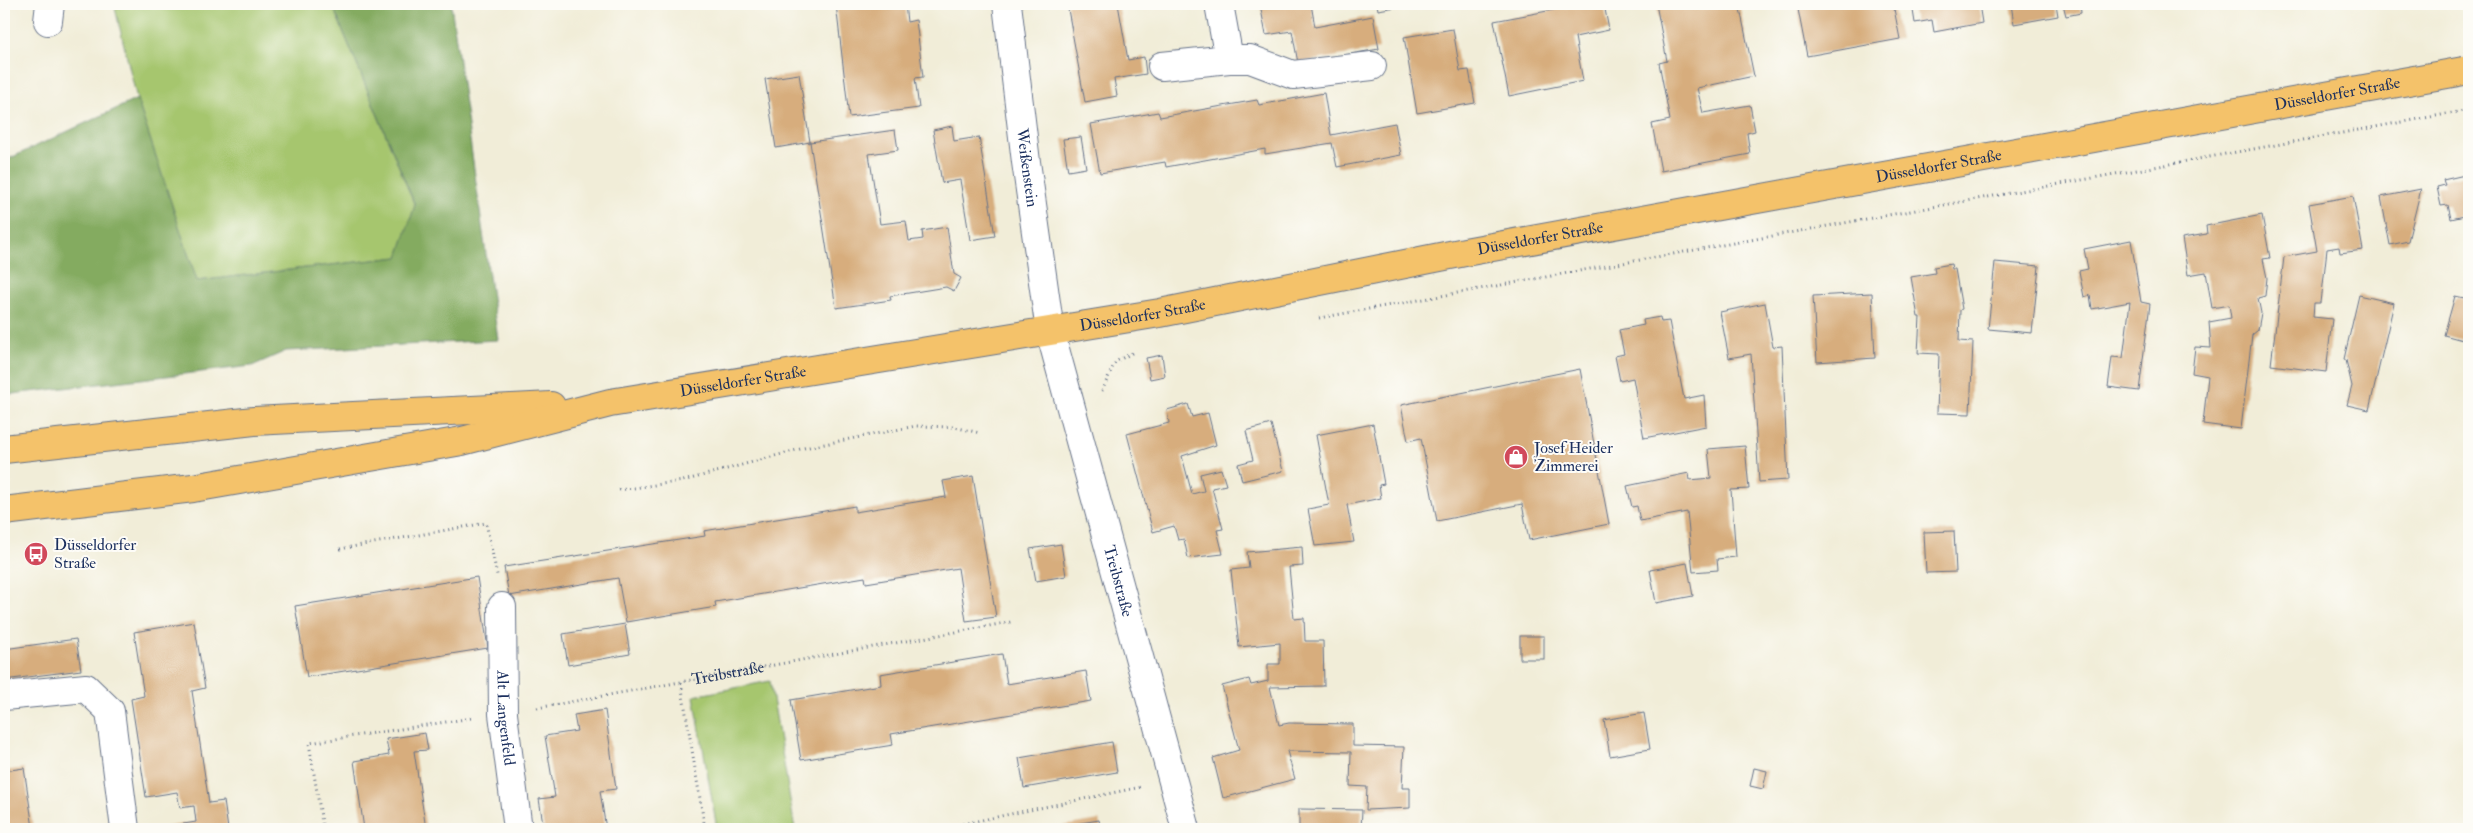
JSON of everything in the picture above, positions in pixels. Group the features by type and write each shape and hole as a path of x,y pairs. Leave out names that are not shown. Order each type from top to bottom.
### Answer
{"main road":[{"name":"Düsseldorfer Straße","path":"4,511 193,488 452,443 610,403 1160,313 1466,252 2469,70"},
{"name":"Düsseldorfer Straße","path":"4,449 254,421 610,403"}],"street":[{"name":"Weißenstein","path":"1007,4 1026,162 1050,331"},
{"path":"1219,4 1229,59"},
{"path":"1162,66 1229,59 1250,59 1294,75 1372,66"},
{"name":"Treibstraße","path":"1050,331 1186,829"},
{"name":"Alt Langenfeld","path":"502,607 503,714 518,829"},
{"path":"4,696 86,688 110,711 126,829"}],"path":[{"path":"1315,318 2469,110"},
{"path":"1101,395 1103,386 1115,362 1136,350"},
{"path":"619,490 683,481 804,448 916,426 954,427 980,433"},
{"path":"340,549 486,523 502,607"},
{"name":"Treibstraße","path":"323,829 309,743 503,714 1011,622"},
{"path":"681,683 705,829"},
{"path":"943,828 1173,780"}],"green space":[{"path":"114,4 332,4 415,206 398,257 197,281 137,99"},
{"path":"332,4 451,4 498,340 286,351 252,366 4,395 4,161 137,99 197,281 398,257 415,205"},
{"path":"770,681 795,829 717,829 694,696"}],"building":[{"path":"836,4 905,4 907,22 916,20 923,77 915,78 919,108 849,117"},
{"path":"1067,4 1118,4 1128,60 1144,57 1146,74 1114,79 1117,96 1085,102"},
{"path":"1260,4 1311,4 1315,27 1373,16 1379,49 1298,63 1292,31 1266,35"},
{"path":"1377,4 1402,4 1402,6 1378,10"},
{"path":"1568,4 1604,4 1609,30 1575,37 1583,81 1509,96 1494,21 1569,7"},
{"path":"1656,4 1739,4 1754,76 1697,88 1703,113 1750,105 1755,131 1747,133 1750,154 1661,171 1652,124 1670,120 1659,63 1667,61"},
{"path":"1797,4 1893,4 1900,39 1807,56"},
{"path":"1912,4 1979,4 1982,23 1934,32 1932,20 1915,23"},
{"path":"2011,4 2056,4 2058,16 2014,24"},
{"path":"2063,4 2080,4 2081,13 2066,16"},
{"path":"1453,29 1460,71 1469,70 1475,103 1417,113 1404,37"},
{"path":"799,74 810,142 776,148 765,79"},
{"path":"1324,93 1331,135 1395,123 1401,155 1337,167 1332,143 1265,154 1265,149 1166,167 1165,162 1100,173 1091,124 1158,112 1160,117 1257,100 1259,105"},
{"path":"952,126 954,141 979,137 995,236 970,240 960,180 942,183 933,130"},
{"path":"895,130 898,150 869,154 880,224 906,221 909,241 923,239 922,231 947,227 954,274 961,278 954,291 946,287 890,296 891,300 836,308 810,142"},
{"path":"1081,137 1086,168 1068,171 1063,139"},
{"path":"2469,174 2469,215 2451,219 2448,205 2441,206 2437,187 2445,185 2443,180"},
{"path":"2421,189 2408,241 2390,245 2381,197"},
{"path":"2353,196 2363,250 2340,253 2339,247 2327,249 2321,303 2314,303 2313,317 2332,319 2326,372 2271,365 2284,257 2317,251 2309,204"},
{"path":"2262,215 2270,258 2263,259 2267,278 2265,296 2258,298 2261,313 2258,330 2252,335 2241,429 2203,424 2208,376 2192,373 2195,347 2211,348 2209,322 2231,318 2229,305 2212,308 2206,272 2188,275 2182,238 2207,234 2206,226"},
{"path":"2131,240 2141,302 2150,304 2139,391 2108,387 2112,357 2123,358 2130,302 2092,309 2090,295 2084,297 2079,271 2088,269 2084,249"},
{"path":"1995,262 2039,266 2032,333 1988,329"},
{"path":"1951,264 1952,269 1955,269 1962,309 1960,310 1959,341 1973,342 1970,414 1937,413 1939,354 1918,353 1920,317 1918,317 1911,277 1935,273 1934,267"},
{"path":"1872,293 1875,358 1817,362 1813,296"},
{"path":"2359,295 2394,303 2369,410 2347,405 2352,386 2346,360 2344,359"},
{"path":"2455,296 2469,299 2469,329 2466,341 2444,335"},
{"path":"1765,303 1773,347 1782,346 1788,480 1759,482 1751,354 1729,358 1720,312"},
{"path":"1660,317 1661,322 1669,321 1684,399 1704,395 1706,426 1644,438 1633,378 1620,381 1615,356 1624,354 1619,330 1644,325 1643,320"},
{"path":"1162,355 1165,376 1150,379 1146,358"},
{"path":"1580,369 1609,524 1529,540 1522,504 1437,521 1421,438 1408,441 1401,405"},
{"path":"1188,404 1192,417 1208,413 1216,445 1182,456 1192,494 1204,491 1200,474 1221,469 1226,485 1212,488 1223,529 1217,530 1223,554 1188,558 1184,539 1178,540 1174,526 1153,532 1127,434 1169,423 1167,410"},
{"path":"1271,424 1283,471 1242,481 1238,464 1253,460 1246,431"},
{"path":"1373,424 1384,484 1379,485 1381,498 1347,505 1354,542 1315,546 1308,509 1329,505 1316,435"},
{"path":"1745,446 1749,489 1731,490 1736,557 1717,559 1718,570 1693,572 1687,512 1640,521 1637,506 1632,507 1627,486 1689,473 1690,480 1711,478 1708,449"},
{"path":"973,476 996,617 966,621 958,568 866,583 865,577 715,602 716,607 626,622 618,578 509,596 504,567 705,536 704,531 855,506 855,512 946,497 943,481"},
{"path":"1954,531 1956,572 1926,573 1924,532"},
{"path":"1061,544 1066,576 1036,581 1030,549"},
{"path":"1302,547 1303,566 1289,567 1294,619 1304,618 1305,641 1323,641 1324,686 1270,687 1279,725 1289,723 1353,724 1353,746 1404,747 1402,788 1410,788 1410,808 1366,810 1367,787 1350,786 1351,752 1287,751 1295,779 1223,798 1213,758 1239,750 1222,686 1249,679 1251,685 1268,681 1268,664 1280,664 1280,643 1239,647 1231,570 1249,568 1247,552"},
{"path":"1687,563 1693,596 1656,603 1650,570"},
{"path":"477,577 488,648 307,677 295,606"},
{"path":"194,622 205,688 192,691 209,803 224,801 228,829 165,829 165,827 196,822 194,806 180,808 177,792 146,797 131,699 144,696 134,632"},
{"path":"625,624 630,654 568,665 563,634"},
{"path":"1520,636 1544,636 1544,659 1520,659"},
{"path":"76,639 81,670 4,680 4,649"},
{"path":"1002,654 1007,684 1086,671 1091,701 891,734 893,745 801,760 791,700 881,685 880,674"},
{"path":"605,710 616,789 600,791 606,829 544,829 539,799 555,797 545,736 577,731 574,715"},
{"path":"1644,713 1650,749 1610,756 1604,720"},
{"path":"425,733 428,750 414,751 426,829 364,829 354,761 389,755 386,739"},
{"path":"1112,742 1117,772 1024,788 1019,758"},
{"path":"24,768 33,828 4,829 4,771"},
{"path":"1754,768 1767,771 1763,789 1750,786"},
{"path":"1299,809 1362,810 1361,829 1299,829"},
{"path":"1099,820 1101,829 1050,829 1050,828"}],"place":[{"name":"Josef Heider Zimmerei","path":"1516,457"},
{"name":"Düsseldorfer Straße","path":"36,554"}]}
